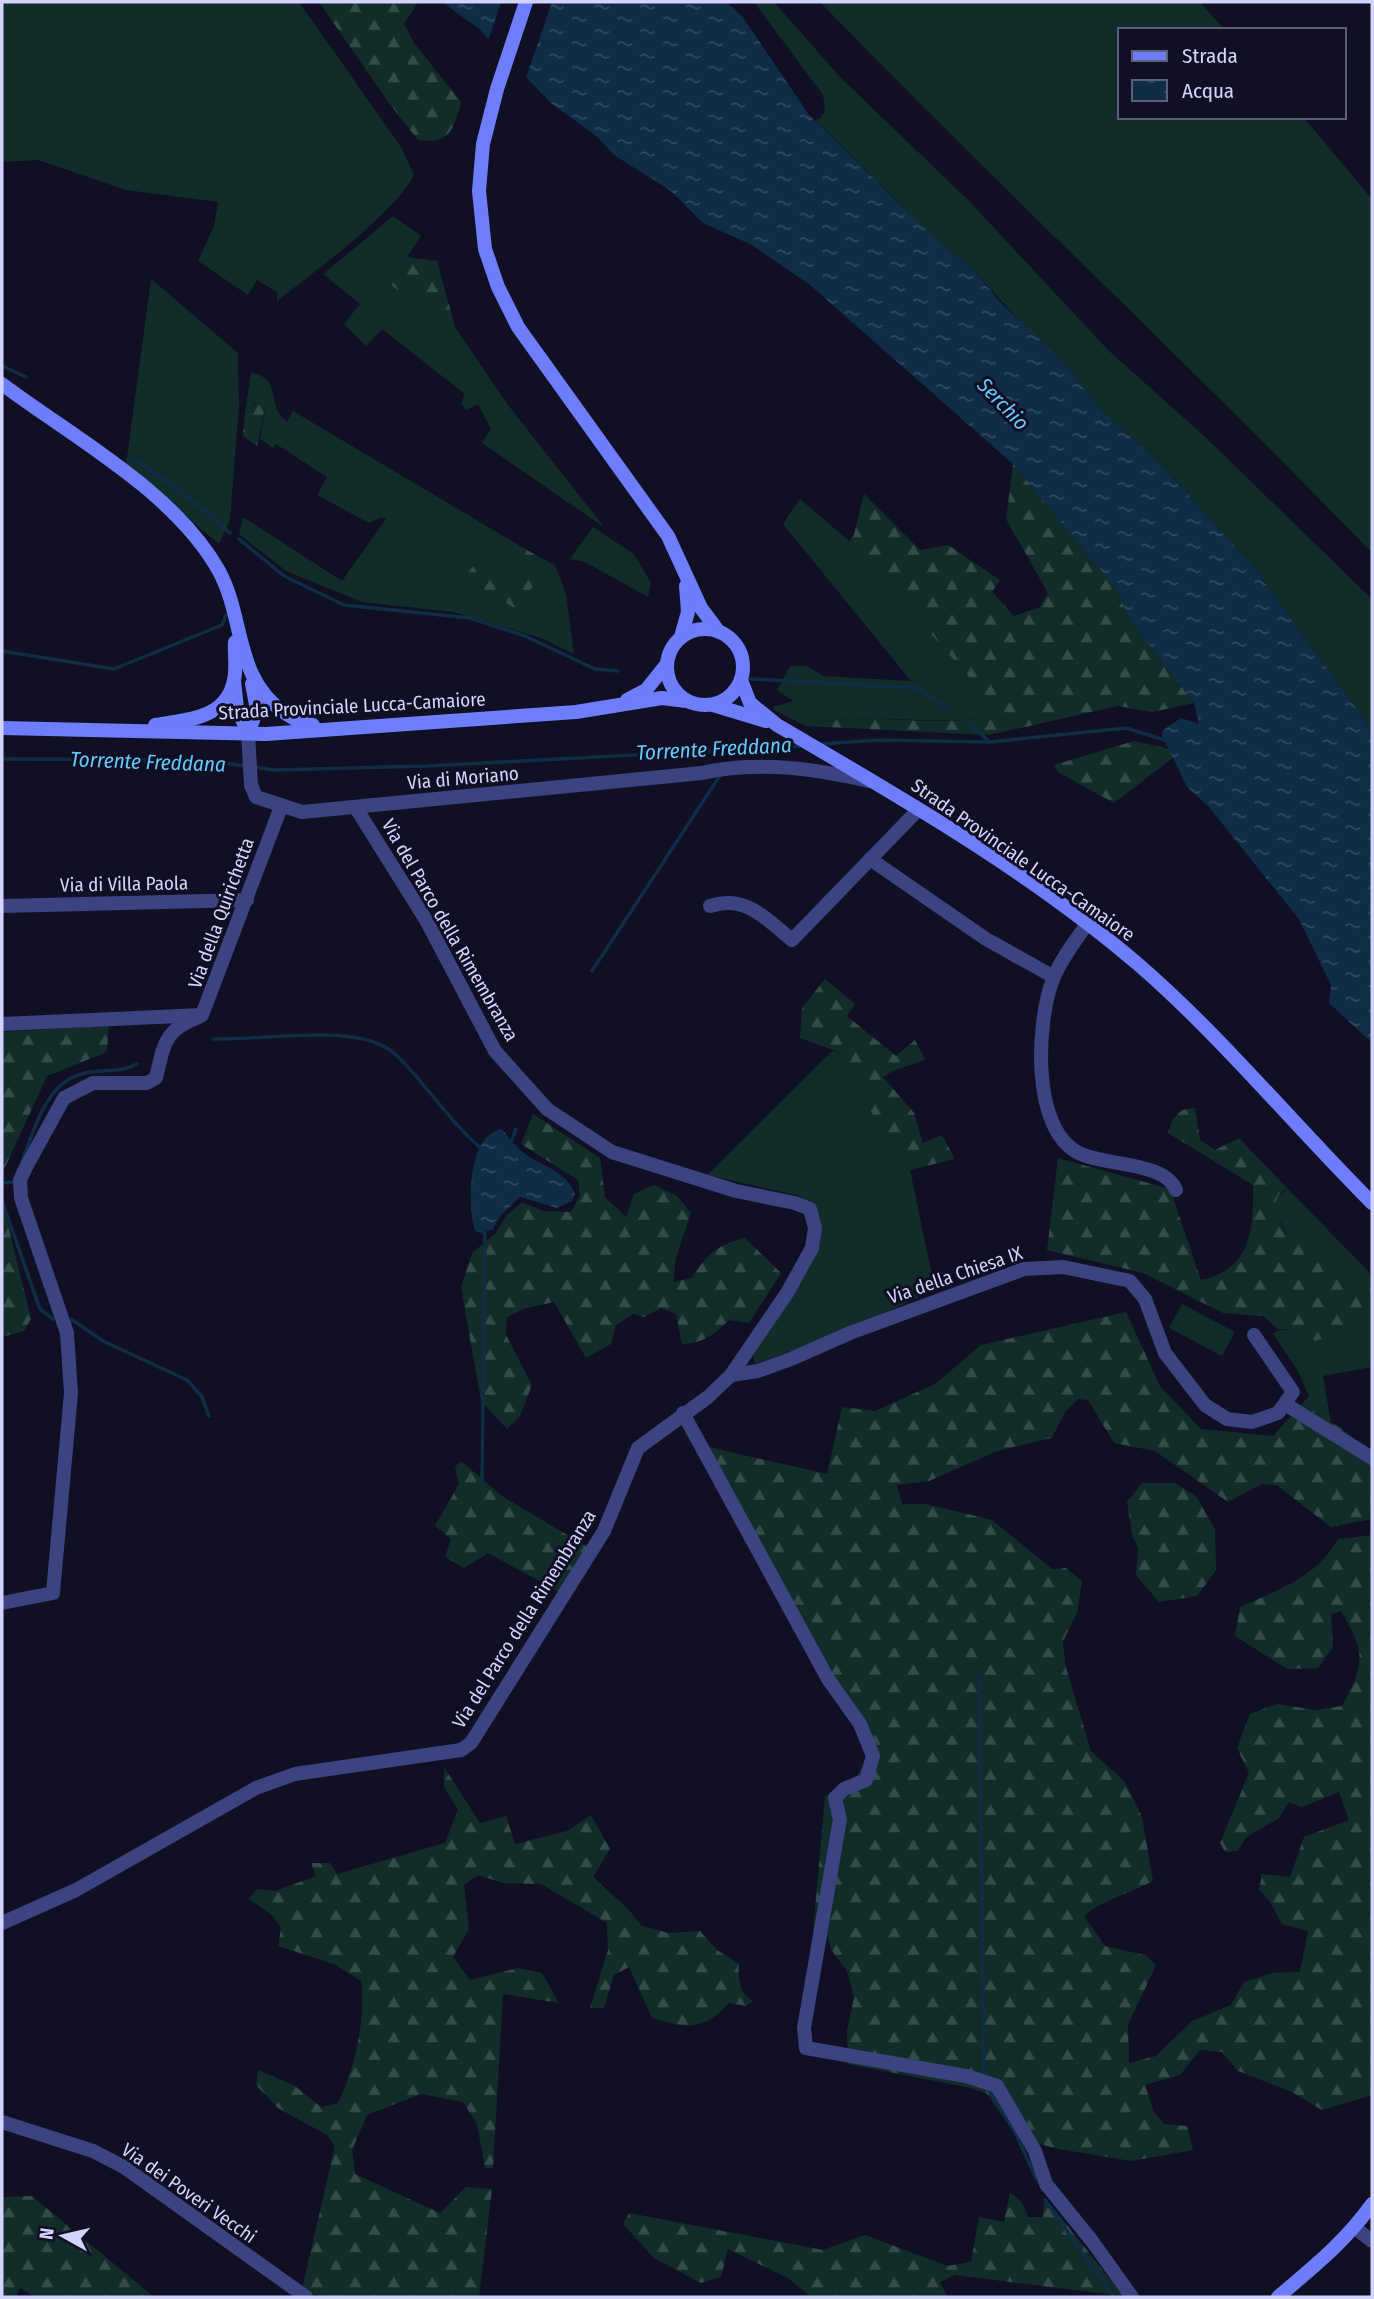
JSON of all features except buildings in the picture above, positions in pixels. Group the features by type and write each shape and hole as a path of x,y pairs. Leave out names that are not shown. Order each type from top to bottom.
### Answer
{"main road":[{"path":"526,2 497,89 483,144 479,191 483,238 498,287 518,327 668,536 701,608 739,652 743,666 741,680 727,698 713,705 686,701 673,690 667,665 671,650 681,638 699,629 719,632"},
{"name":"Via di Moriano","path":"5,388 129,477 170,510 201,542 226,588 248,672 271,703 301,724 342,728"},
{"path":"681,638 688,612 686,578"},
{"name":"Via di Moriano","path":"237,630 234,681 237,708 248,733"},
{"name":"Strada Provinciale Lucca-Camaiore","path":"620,704 646,690 667,665"},
{"path":"248,672 257,702 254,720 248,733"},
{"name":"Strada Provinciale Lucca-Camaiore","path":"741,680 750,703 777,725 919,810 1087,924 1141,967 1191,1014 1372,1203"},
{"path":"114,731 204,717 226,698 234,681"},
{"name":"Strada Provinciale Lucca-Camaiore","path":"2,728 248,733 576,712 662,698 686,701"},
{"name":"Strada Provinciale Lucca-Camaiore","path":"713,705 777,725"},
{"path":"1278,2297 1354,2228 1372,2204"}],"street":[{"name":"Via di Moriano","path":"248,733 251,785 256,797 302,812 655,778 728,768 798,766 873,782"},
{"name":"Via di Moriano","path":"798,766 825,754"},
{"path":"821,771 825,754"},
{"name":"Via della Quirichetta","path":"2,1024 199,1017 206,1012 281,807"},
{"name":"Via del Parco della Rimembranza","path":"2,1923 76,1890 256,1788 295,1774 461,1750 471,1743 604,1531 638,1448 708,1397 731,1375 787,1293 812,1248 815,1228 810,1209 795,1203 736,1191 612,1152 547,1109 495,1051 426,920 356,808"},
{"path":"710,906 722,902 741,902 792,940 919,810"},
{"path":"870,859 986,939 1054,977"},
{"name":"Via di Villa Paola","path":"2,906 247,900"},
{"path":"1087,924 1054,977 1040,1037 1045,1096 1053,1121 1076,1153 1163,1175 1176,1189"},
{"path":"2,1603 54,1593 71,1393 67,1333 21,1198 20,1180 64,1098 93,1083 147,1083 156,1078 169,1034 177,1026 199,1017"},
{"name":"Via della Chiesa IX","path":"731,1375 758,1371 924,1304 1024,1269 1063,1267 1130,1281 1145,1299 1165,1353 1205,1405 1227,1419 1252,1422 1278,1413 1285,1404"},
{"path":"1254,1335 1293,1392 1285,1404 1372,1458"},
{"path":"683,1413 828,1679 860,1724 873,1756 866,1780 844,1789 835,1798 840,1819 804,2028 806,2048 966,2076 997,2086 1035,2151 1046,2184 1132,2297"},
{"name":"Via dei Poveri Vecchi","path":"2,2122 93,2151 124,2167 306,2297"},
{"path":"1354,2228 1372,2241"}],"green space":[{"path":"2,2 299,2 401,147 414,175 389,208 371,225 277,301 277,292 257,280 248,295 198,261 214,226 218,202 126,190 38,160 2,162"},
{"path":"319,2 418,2 404,24 414,43 461,102 449,133 437,140 418,140"},
{"path":"754,2 774,2 840,77 969,201 1108,350 1203,435 1372,599 1372,730 1251,564 1159,463 1098,407 974,271 938,241 815,120 820,119 825,111 823,95"},
{"path":"820,2 1200,2 1223,28 1118,28 1118,119 1305,119 1372,199 1372,553 1235,414 957,141"},
{"path":"393,216 421,236 389,284 455,327 508,405 605,528 482,443 491,429 478,404 466,410 461,403 465,394 382,329 366,346 344,324 360,304 323,274"},
{"path":"407,257 437,261 455,327 389,284"},
{"path":"151,279 238,353 239,405 230,520 219,544 126,465"},
{"path":"251,372 268,381 276,408 287,422 293,411 527,550 507,586 475,564 464,577 519,611 547,561 555,565 566,594 574,654 541,638 453,612 362,602 286,571 239,534 243,517 342,581 386,519 382,517 369,523 317,495 327,477 276,444 273,448 260,439 265,408 256,403 245,413"},
{"path":"257,403 265,407 257,446 243,436 245,413"},
{"path":"1013,464 1097,562 1115,587 1130,620 1194,703 1152,712 1118,706 989,735 806,726 853,719 948,721 995,715 991,702 849,541 854,535 864,494 920,550 948,545 1000,580 992,592 1014,616 1040,607 1048,593 1006,519"},
{"path":"800,499 849,541 991,702 995,715 948,721 853,719 806,726 774,710 773,707 793,701 777,690 790,666 807,666 823,676 911,681 783,524"},
{"path":"593,527 634,554 651,583 648,597 585,562 570,559"},
{"path":"527,550 547,561 519,611 464,577 475,564 507,586"},
{"path":"1134,741 1170,749 1174,757 1114,803 1058,772 1054,765"},
{"path":"825,979 855,1004 847,1016 896,1056 915,1040 925,1059 883,1077 914,1113 923,1143 942,1135 955,1159 910,1170 903,1166 843,1064 844,1054 800,1038 802,1008"},
{"path":"109,1026 107,1052 47,1076 2,1174 2,1032"},
{"path":"832,1051 844,1054 843,1064 903,1166 910,1170 935,1290 828,1338 755,1364 753,1356 756,1350 816,1245 807,1201 800,1196 707,1175"},
{"path":"1195,1108 1200,1140 1215,1150 1239,1138 1287,1188 1277,1198 1276,1203 1276,1210 1286,1234 1306,1231 1309,1249 1336,1278 1351,1280 1368,1271 1372,1278 1372,1295 1338,1333 1315,1341 1302,1329 1278,1329 1263,1316 1223,1313 1143,1273 1047,1250 1058,1158 1170,1189 1201,1280 1218,1275 1230,1267 1240,1257 1250,1232 1253,1185 1168,1133 1173,1119 1182,1110"},
{"path":"533,1114 600,1158 605,1197 626,1217 634,1194 654,1185 677,1196 691,1213 676,1257 673,1282 692,1278 714,1252 745,1238 781,1273 749,1323 729,1320 708,1337 690,1343 682,1344 676,1314 661,1308 644,1317 633,1314 616,1325 611,1344 586,1358 554,1302 523,1309 507,1317 506,1335 532,1385 520,1416 507,1429 481,1401 461,1287 472,1253 495,1234 507,1215 522,1202 543,1211 571,1212 580,1195 578,1180 521,1144"},
{"path":"1287,1188 1368,1271 1351,1280 1336,1278 1309,1249 1287,1234 1276,1212 1277,1198"},
{"path":"2,1200 31,1319 24,1331 2,1337"},
{"path":"1372,1295 1372,1367 1323,1376 1331,1423 1302,1404 1309,1396 1298,1371 1273,1334 1329,1322 1348,1314"},
{"path":"1182,1304 1235,1332 1222,1356 1169,1328"},
{"path":"1126,1312 1160,1386 1201,1429 1273,1436 1302,1404 1342,1429 1372,1453 1372,1519 1331,1527 1276,1485 1262,1484 1228,1502 1155,1451 1114,1443 1088,1400 1078,1399 1065,1412 1052,1438 997,1451 929,1481 897,1485 902,1504 926,1504 992,1520 1052,1569 1066,1568 1082,1581 1077,1613 1063,1641 1065,1664 1091,1751 1125,1782 1142,1817 1153,1881 1084,1916 1105,1946 1145,1955 1156,1965 1128,2025 1129,2063 1156,2056 1192,2021 1231,2005 1244,1982 1273,1973 1300,1972 1308,1931 1282,1924 1269,1900 1259,1890 1262,1874 1290,1877 1304,1837 1349,1820 1339,1792 1302,1807 1289,1802 1279,1818 1246,1837 1238,1851 1225,1852 1220,1843 1249,1773 1237,1748 1250,1714 1277,1704 1315,1710 1342,1706 1355,1679 1360,1658 1355,1638 1341,1611 1331,1614 1333,1647 1318,1668 1287,1669 1235,1636 1240,1607 1308,1573 1338,1539 1372,1535 1372,2095 1322,2110 1292,2092 1238,2071 1222,2052 1200,2050 1180,2075 1145,2085 1153,2110 1164,2124 1187,2126 1193,2150 1131,2161 1059,2149 1019,2139 986,2093 848,2064 847,2031 854,1997 847,1971 832,1951 826,1932 813,1931 825,1796 857,1776 867,1758 860,1733 704,1446 827,1474 842,1407 875,1411 935,1384 981,1345"},
{"path":"461,1461 502,1496 589,1548 561,1593 488,1553 464,1568 445,1557 451,1539 435,1526 459,1484 455,1467"},
{"path":"1142,1483 1175,1483 1197,1497 1215,1530 1216,1570 1197,1596 1159,1602 1136,1575 1138,1548 1132,1535 1127,1502"},
{"path":"444,1767 480,1823 506,1816 515,1844 567,1831 591,1815 610,1849 593,1877 628,1909 642,1926 669,1933 700,1931 717,1950 739,1964 740,1985 753,2001 746,2006 729,2003 711,2019 694,2025 652,2018 629,1967 614,1975 604,2008 590,2008 608,1950 607,1923 541,1884 503,1883 478,1875 464,1885 469,1929 453,1957 470,1980 518,1968 542,1973 559,2003 503,1994 493,2168 485,2168 477,2124 463,2102 421,2094 367,2115 352,2150 355,2174 440,2213 466,2187 492,2189 479,2297 321,2297 302,2289 335,2146 327,2135 278,2108 256,2085 258,2070 295,2086 321,2107 338,2103 358,2044 362,2012 361,1981 334,1964 278,1946 281,1928 272,1915 249,1899 257,1889 275,1891 316,1876 311,1863 330,1863 337,1874 445,1843 458,1810 444,1787"},
{"path":"1010,2192 1022,2202 1028,2217 1043,2217 1044,2201 1056,2211 1123,2296 955,2275 940,2282 948,2297 811,2297 788,2278 728,2249 721,2277 701,2283 654,2258 623,2224 629,2213 823,2250 865,2235 947,2266 971,2262 979,2217 1004,2222"},
{"path":"32,2196 154,2297 35,2297 20,2288 16,2297 2,2297 2,2197"}],"water":[{"name":"Serchio","path":"442,2 726,2 742,16 809,115 938,241 974,271 1002,304 1062,361 1098,407 1159,463 1251,564 1372,730 1372,1043 1329,1003 1331,985 1299,919 1208,806 1187,787 1162,731 1181,718 1199,724 1194,703 1130,620 1115,587 1013,464 810,285 752,245 703,223 671,191 614,155 595,135 552,104 478,28"},
{"path":"502,1129 525,1154 566,1180 575,1194 572,1201 557,1208 520,1197 500,1216 493,1229 481,1233 475,1231 472,1219 472,1172 482,1144 490,1134"}],"pier":[{"path":"501,2 552,2 525,80 488,42"}],"waterway":[{"path":"2,366 26,377"},
{"path":"132,458 182,492 230,533"},
{"path":"239,539 284,576 344,605 470,618 525,636 595,669 618,671"},
{"path":"2,651 114,669 222,625 226,615"},
{"path":"751,679 918,688 946,707"},
{"path":"969,724 990,742"},
{"name":"Torrente Freddana","path":"821,744 879,740 990,742 1126,728 1171,742"},
{"name":"Torrente Freddana","path":"255,767 274,770 428,766 803,746"},
{"name":"Torrente Freddana","path":"2,759 204,760 244,766"},
{"path":"592,971 721,774"},
{"path":"213,1039 335,1035 379,1044 406,1065 459,1127 482,1149"},
{"path":"22,1162 43,1108 60,1086 85,1073 118,1070 137,1064"},
{"path":"512,1140 516,1129"},
{"path":"2,1183 14,1182 15,1179"},
{"path":"2,1201 40,1309 53,1319"},
{"path":"482,1484 485,1232"},
{"path":"71,1319 103,1341 187,1380 202,1397 209,1416"},
{"path":"979,1678 984,2078"},
{"path":"987,2087 1015,2132 1036,2178"},
{"path":"1045,2200 1114,2297"}]}
